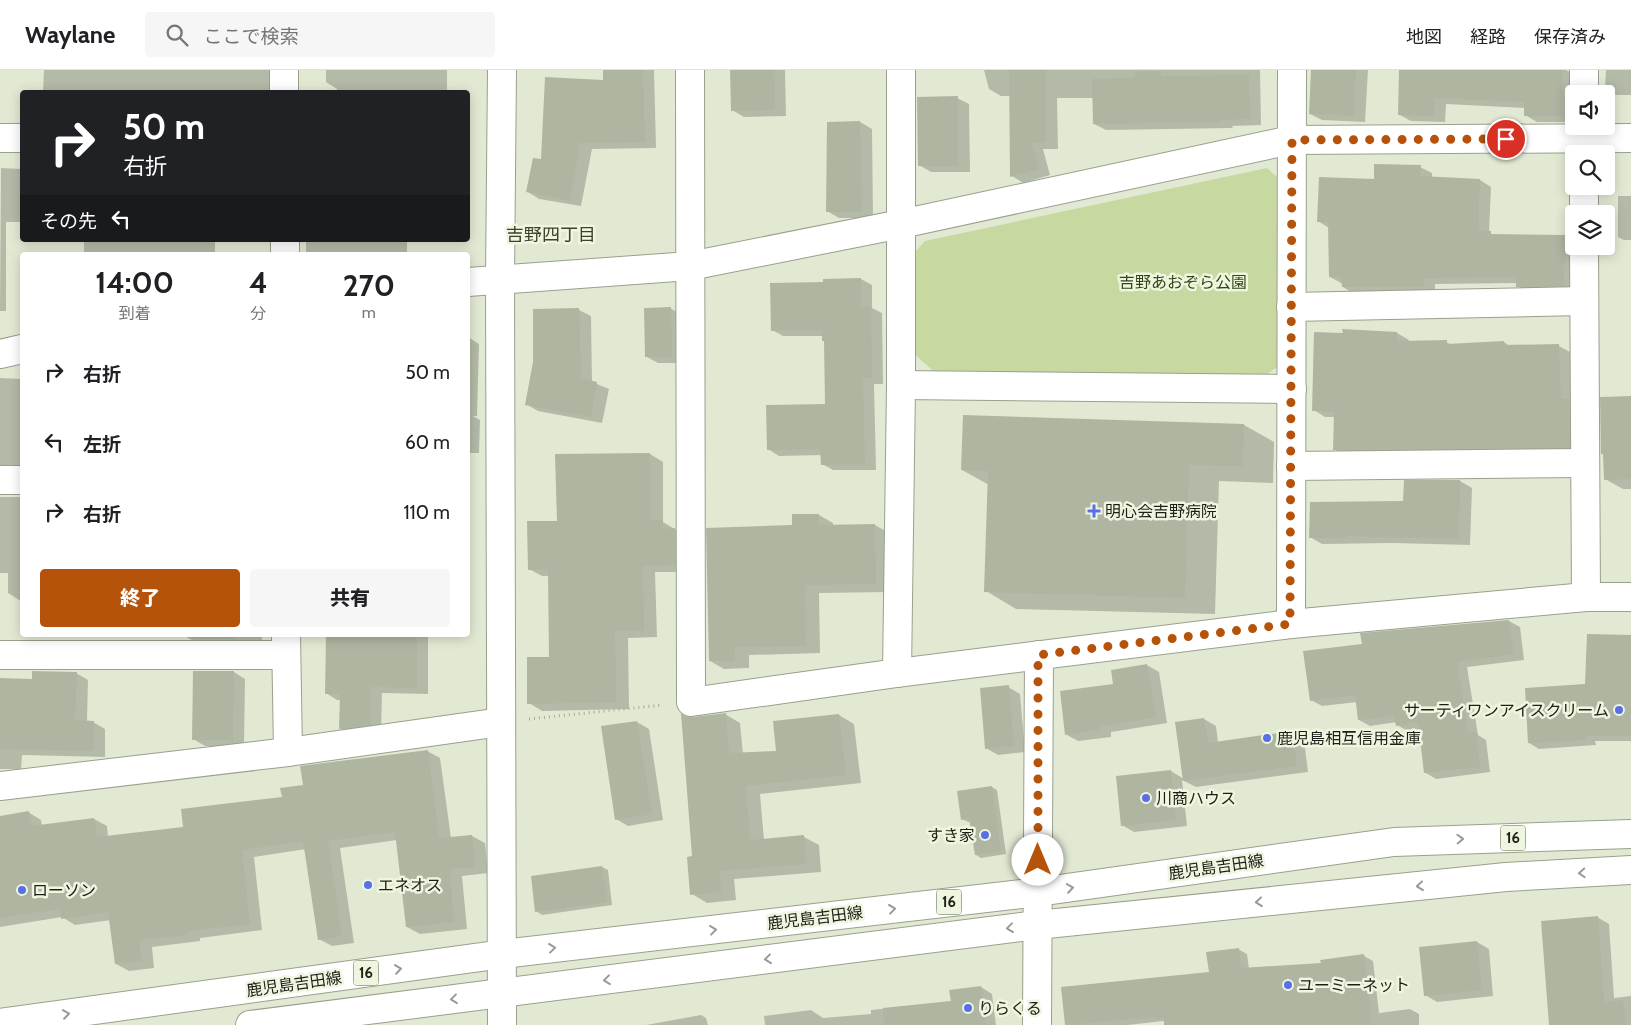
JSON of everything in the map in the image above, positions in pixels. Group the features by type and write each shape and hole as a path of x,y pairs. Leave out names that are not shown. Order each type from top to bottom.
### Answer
{"street":[{"path":"284,70 284,90"},
{"path":"502,70 500,280 502,1025"},
{"path":"690,70 692,702 897,673 1290,624 1586,597 1631,597"},
{"path":"897,673 901,385 901,70"},
{"path":"1290,624 1292,70"},
{"path":"1584,70 1584,85"},
{"path":"0,138 20,138"},
{"path":"470,282 690,266 901,224 1292,140 1584,140 1631,138"},
{"path":"1584,255 1586,597"},
{"path":"1291,308 1584,301"},
{"path":"0,354 20,349"},
{"path":"901,385 1292,389"},
{"path":"1291,466 1584,463"},
{"path":"0,480 20,480"},
{"path":"0,655 286,645 288,752"},
{"path":"1038,655 1038,1025"},
{"path":"0,786 288,752 501,722"},
{"name":"鹿児島吉田線","path":"0,1023 503,954 1038,892 1394,842 1631,834"},
{"name":"16","path":"250,1025 1038,925 1506,877 1631,870"}],"path":[{"path":"501,722 692,702"}],"green space":[{"name":"吉野あおぞら公園","path":"1267,168 1279,179 1277,367 1265,376 937,374 914,354 915,252 925,241"}],"building":[{"path":"603,70 643,70 645,142 580,143 570,201 526,192 533,158 541,159 545,77 603,80"},
{"path":"730,70 774,70 775,110 731,111"},
{"path":"1009,70 1046,70 1046,143 1032,143 1039,169 1010,177"},
{"path":"1311,70 1356,70 1354,116 1309,114"},
{"path":"1399,70 1562,70 1562,116 1524,116 1524,102 1434,98 1434,116 1398,115"},
{"path":"1161,71 1161,76 1249,75 1250,119 1221,120 1221,122 1093,124 1092,79 1135,78 1135,72"},
{"path":"958,96 958,166 918,166 917,97"},
{"path":"860,121 862,212 826,212 827,122"},
{"path":"1374,164 1421,165 1420,176 1480,179 1478,231 1491,231 1491,234 1565,235 1564,286 1516,287 1516,277 1424,278 1424,287 1342,287 1341,277 1329,277 1328,222 1317,222 1319,177 1374,179"},
{"path":"861,278 861,306 871,306 872,378 863,378 865,464 821,465 820,449 767,450 766,405 825,404 824,341 822,341 822,330 771,331 770,283 823,282 823,279"},
{"path":"671,307 672,357 645,357 644,308"},
{"path":"579,308 581,378 597,382 591,417 525,405 533,362 533,309"},
{"path":"1342,329 1397,332 1397,341 1447,340 1447,344 1504,341 1504,345 1559,344 1561,399 1569,399 1570,448 1333,450 1334,412 1312,411 1314,332 1343,333"},
{"path":"1631,396 1631,479 1604,480 1603,454 1601,454 1600,397"},
{"path":"963,415 1244,424 1243,466 1189,465 1185,598 984,592 988,471 961,470"},
{"path":"650,453 651,520 663,520 663,529 675,528 675,565 643,566 644,631 615,631 616,702 527,704 527,657 549,657 548,569 528,570 527,521 557,521 555,454"},
{"path":"1404,480 1460,480 1459,539 1346,536 1346,538 1309,538 1310,502 1403,501"},
{"path":"792,514 819,514 819,525 875,524 876,584 805,585 806,646 735,647 735,661 709,661 706,528 792,525"},
{"path":"1509,620 1514,654 1457,662 1468,733 1476,732 1480,767 1424,773 1418,722 1396,726 1394,716 1358,720 1355,695 1310,701 1303,651 1362,644 1360,633"},
{"path":"1587,634 1631,635 1631,736 1586,736 1586,740 1528,743 1525,688 1585,684"},
{"path":"193,637 235,637 235,639 193,639"},
{"path":"326,637 417,637 417,688 371,687 370,725 339,729 340,694 325,694"},
{"path":"1147,664 1156,717 1100,726 1100,730 1065,735 1060,691 1113,684 1111,670"},
{"path":"32,671 77,672 75,720 94,721 94,751 0,749 0,678 32,679"},
{"path":"193,671 234,671 233,740 192,740"},
{"path":"1009,685 1014,746 985,749 980,688"},
{"path":"681,713 685,716 693,717 726,713 729,753 776,751 773,721 839,714 846,775 746,786 750,840 804,835 806,864 720,871 721,892 690,895 687,857 692,856"},
{"name":"鹿児島相互信用金庫","path":"1204,718 1208,743 1292,731 1297,766 1183,781 1175,722"},
{"path":"637,721 652,814 615,820 601,726"},
{"path":"428,750 439,838 472,835 475,867 450,869 454,922 406,927 395,832 328,841 342,936 318,940 303,841 242,850 250,924 188,931 188,935 139,940 142,961 115,964 108,912 61,919 60,909 0,918 0,816 29,811 31,826 94,818 97,837 183,827 181,809 282,797 280,788 303,785 300,766"},
{"name":"川商ハウス","path":"1171,770 1176,820 1121,826 1116,776"},
{"name":"すき家","path":"992,786 1001,851 975,855 969,818 961,820 957,791"},
{"path":"602,866 607,902 535,912 531,876"},
{"path":"1598,916 1604,1002 1623,1000 1626,1025 1549,1025 1541,921"},
{"path":"1477,941 1482,990 1424,996 1419,947"},
{"path":"1239,948 1241,968 1321,963 1320,960 1364,954 1372,1025 1164,1025 1164,1018 1156,1019 1156,1017 1065,1025 1061,987 1209,972 1206,952"},
{"path":"981,986 986,1025 884,1025 883,1008 951,1001 949,990"}],"place":[{"name":"明心会吉野病院","path":"1094,511"},
{"name":"サーティワンアイスクリーム","path":"1619,710"},
{"name":"鹿児島相互信用金庫","path":"1267,738"},
{"name":"川商ハウス","path":"1146,798"},
{"name":"すき家","path":"985,835"},
{"name":"エネオス","path":"368,885"},
{"name":"ローソン","path":"22,890"},
{"name":"ユーミーネット","path":"1288,985"},
{"name":"りらくる","path":"968,1008"}],"district":[{"name":"吉野四丁目","path":"551,235"}],"route":[{"path":"1038,860 1038,655 1290,624 1292,140 1506,139"}]}
